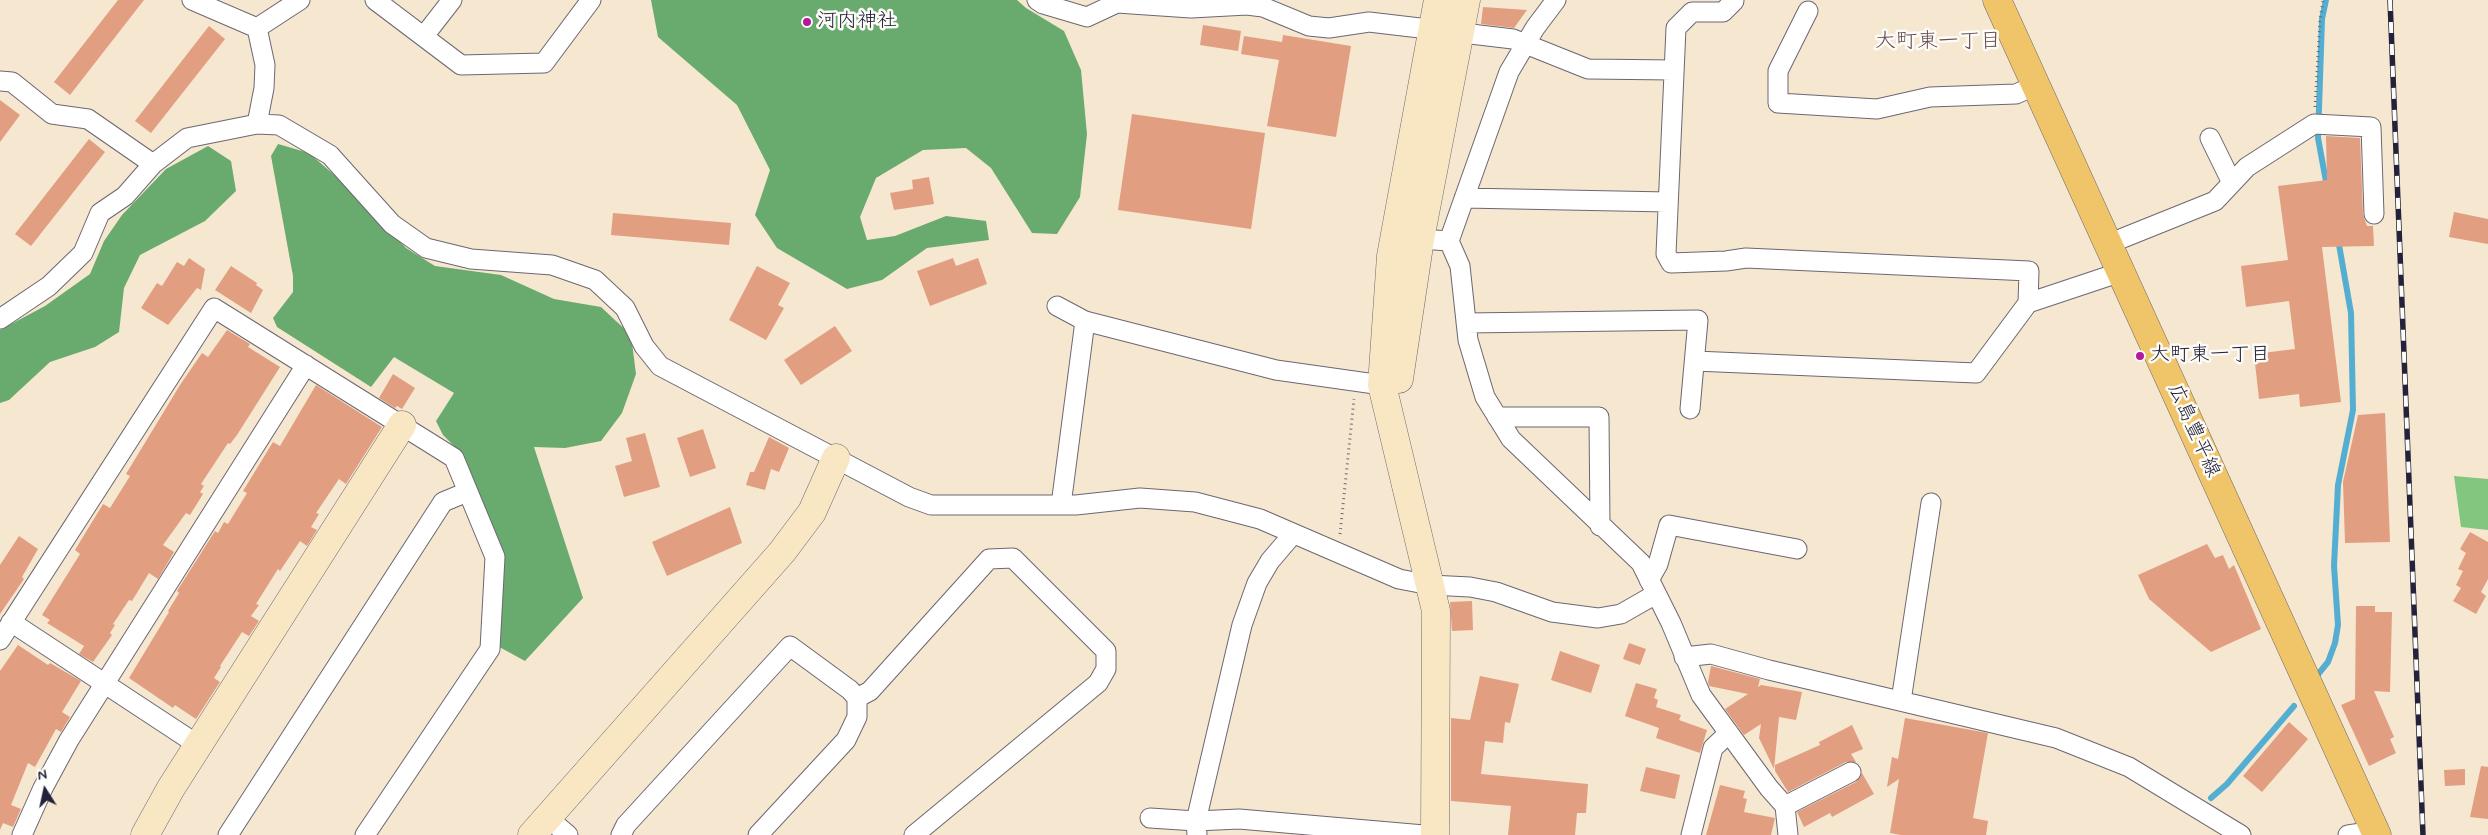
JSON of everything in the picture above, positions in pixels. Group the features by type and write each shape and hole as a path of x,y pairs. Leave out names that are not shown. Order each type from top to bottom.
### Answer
{"main road":[{"name":"広島豊平線","path":"1997,0 2376,833"}],"street":[{"path":"192,0 257,28"},
{"path":"257,28 300,0"},
{"path":"374,0 461,65 544,63 590,0"},
{"path":"424,36 452,0"},
{"path":"1037,0 1042,4 1087,17 1117,3 1191,8 1247,2 1309,26 1329,28 1369,22 1433,28 1513,39 1588,69 1673,70"},
{"path":"1435,835 1436,611 1393,422 1369,383 1438,0"},
{"path":"1393,422 1420,239 1466,0"},
{"path":"1556,0 1509,72 1449,241 1460,266 1468,340 1484,397 1510,439 1641,563 1701,695 1769,788 1785,806 1788,835"},
{"path":"1695,361 1976,374 2028,303 2029,271 1746,258 1726,261 1671,263 1666,254 1676,28 1692,12 1723,12 1734,1"},
{"path":"1808,11 1778,72 1778,103 1877,108 1930,97 2016,94 2036,85"},
{"path":"257,28 265,65 264,88 257,124"},
{"path":"0,81 12,82 52,114 88,119 153,164"},
{"path":"0,318 49,286 83,253 100,213 125,196 153,164 188,138 257,124 279,125 330,155 392,224 426,248 471,259 552,265 595,280 625,308 644,346 660,366 909,497 931,505 1061,505 1140,498 1194,502 1260,519 1399,579 1430,585 1470,587 1496,592 1552,612 1598,618 1621,614 1653,587 1669,525 1797,549"},
{"path":"2108,244 2215,201 2246,167 2318,124 2371,127 2374,214"},
{"path":"2210,138 2232,183"},
{"path":"1464,198 1668,202"},
{"path":"1420,239 1449,241"},
{"path":"2028,303 2120,272"},
{"path":"1057,306 1085,321 1276,370 1369,383"},
{"path":"0,640 214,308 454,458 495,557 490,649 364,835"},
{"path":"1466,323 1698,320 1690,409"},
{"path":"1061,505 1085,321"},
{"path":"22,835 43,788 64,748 306,365"},
{"path":"1497,417 1599,417 1600,526"},
{"path":"145,835 198,745 402,425"},
{"path":"568,835 540,826 782,552 812,512 836,458"},
{"path":"228,835 443,502 467,492"},
{"path":"1901,701 1931,503"},
{"path":"1197,828 1242,625 1257,583 1270,561 1292,534"},
{"path":"857,698 870,691 989,560 1012,558 1106,651 1106,669 1098,683 914,835"},
{"path":"11,622 198,745"},
{"path":"621,835 626,825 790,646 850,690 857,698 857,717 846,740 758,835"},
{"path":"1684,657 1711,654 1769,670 2065,741 2130,767 2241,835"},
{"path":"1692,835 1713,748 1729,733"},
{"path":"1785,806 1851,772"},
{"path":"1150,818 1197,828 1239,820 1424,835"},
{"path":"2348,835 2376,833"}],"path":[{"path":"2318,124 2320,21 2323,0"},
{"path":"1340,538 1369,383"}],"green space":[{"path":"651,0 1017,0 1026,8 1064,31 1081,70 1087,134 1080,197 1057,234 1032,233 991,168 966,148 923,150 876,178 860,217 867,240 895,236 946,216 986,221 989,240 927,248 882,280 847,289 777,248 755,215 770,170 737,105 658,37"},
{"path":"278,144 309,153 348,187 406,248 435,266 501,275 554,299 601,307 631,335 636,374 622,413 601,441 565,448 534,447 583,598 525,661 492,643 498,559 461,453 443,435 436,421 454,393 394,357 371,387 277,327 273,318 293,292 293,276 271,156"},
{"path":"208,146 231,161 236,191 205,221 140,255 124,288 119,332 95,347 50,362 9,400 0,403 0,330 45,306 90,274 104,241 122,215 166,169"},
{"path":"2454,476 2488,479 2488,530 2461,527"}],"building":[{"path":"118,0 144,0 70,95 54,82"},
{"path":"1483,7 1527,10 1514,28 1481,24"},
{"path":"1203,25 1241,31 1238,51 1200,45"},
{"path":"209,26 225,39 151,133 135,121"},
{"path":"1283,35 1351,46 1336,137 1267,126 1279,60 1241,54 1244,36 1282,42"},
{"path":"0,100 20,115 0,142"},
{"path":"1132,114 1265,133 1251,229 1118,210"},
{"path":"2326,136 2360,138 2363,214 2367,226 2373,226 2374,246 2322,247 2341,402 2300,407 2299,394 2259,399 2254,354 2295,349 2289,301 2246,307 2241,266 2288,260 2278,186 2327,180"},
{"path":"89,139 105,152 31,246 15,234"},
{"path":"929,177 934,204 894,210 890,193 913,189 912,180"},
{"path":"2454,212 2488,219 2488,244 2449,237"},
{"path":"613,213 731,223 729,245 611,235"},
{"path":"189,258 205,269 201,290 197,288 168,325 141,308 157,283 162,286 177,262 184,266"},
{"path":"953,258 956,266 978,258 987,284 930,306 917,271"},
{"path":"231,266 257,283 256,285 263,290 251,313 215,290"},
{"path":"757,266 790,283 778,305 784,308 766,340 729,320"},
{"path":"835,326 852,351 801,385 784,360"},
{"path":"227,330 250,344 248,347 280,367 237,435 230,444 228,443 201,484 204,486 200,492 203,494 190,515 186,513 163,545 174,552 158,579 149,573 132,601 129,600 113,624 115,625 110,633 112,635 93,662 79,654 84,646 47,623 50,620 42,615 80,554 75,550 103,504 110,508 130,476 126,474 180,385 202,353 208,357"},
{"path":"393,374 415,388 402,409 397,406 395,408 379,398"},
{"path":"316,385 382,427 346,484 339,479 316,513 319,514 311,527 317,530 307,546 300,541 280,571 278,569 256,604 259,605 251,616 259,621 249,636 242,632 220,666 214,678 220,682 196,719 175,705 173,708 129,678 169,612 179,593 177,591 215,531 218,533 224,522 228,524 247,493 243,491 273,442 280,446"},
{"path":"2385,413 2390,542 2345,543 2343,482 2358,415"},
{"path":"703,429 716,468 690,477 677,438"},
{"path":"645,433 660,487 624,497 615,466 632,461 626,438"},
{"path":"769,437 789,448 779,472 771,469 765,490 746,485 750,472 754,472"},
{"path":"730,507 742,543 667,576 652,542"},
{"path":"2470,532 2488,542 2488,579 2481,592 2486,596 2476,614 2453,601 2461,588 2456,585 2463,571 2458,569 2466,553 2460,549"},
{"path":"19,536 38,549 22,577 24,579 0,614 0,565"},
{"path":"2207,544 2215,558 2223,555 2229,569 2234,565 2261,629 2211,652 2149,599 2138,575"},
{"path":"1472,601 1473,630 1452,631 1450,602"},
{"path":"2356,606 2375,606 2375,612 2392,612 2390,692 2374,691 2394,737 2390,739 2396,753 2369,766 2341,705 2355,699"},
{"path":"1629,643 1646,649 1640,665 1623,659"},
{"path":"18,645 48,665 50,663 81,681 62,712 70,717 61,732 56,729 35,767 28,763 11,805 21,809 13,827 3,823 0,830 0,671"},
{"path":"1560,651 1600,665 1591,693 1551,680"},
{"path":"1711,666 1760,679 1758,687 1761,685 1802,692 1796,720 1779,717 1774,769 1759,738 1761,724 1744,735 1725,709 1748,694 1709,686"},
{"path":"1480,676 1519,684 1510,723 1505,722 1503,743 1485,741 1481,774 1588,784 1586,813 1577,813 1575,835 1508,835 1511,806 1451,801 1451,718 1470,720"},
{"path":"1636,683 1657,689 1654,698 1658,700 1656,707 1681,715 1679,720 1707,730 1700,753 1656,738 1659,728 1625,716"},
{"path":"1905,718 1988,733 1973,818 1988,821 1986,835 1901,835 1890,833 1899,779 1887,787 1892,757 1898,759"},
{"path":"2289,722 2308,739 2262,792 2243,776"},
{"path":"1852,725 1863,749 1851,754 1856,762 1846,762 1788,792 1775,771 1775,765 1820,745 1819,742"},
{"path":"2481,766 2488,767 2488,819 2470,817"},
{"path":"1646,767 1680,775 1675,799 1640,791"},
{"path":"2465,769 2465,785 2445,786 2444,770"},
{"path":"1862,773 1874,794 1832,817 1830,813 1804,827 1797,812 1856,782"},
{"path":"1720,785 1745,791 1743,798 1747,799 1744,812 1775,818 1771,835 1706,835"}],"waterway":[{"path":"2326,0 2322,19 2318,138 2327,187"},
{"path":"2315,678 2328,662 2335,643 2338,625 2334,566 2338,485 2353,410 2351,313 2338,239"},
{"path":"2211,798 2227,784 2294,706"}],"railway":[{"path":"2390,0 2423,835"}],"place":[{"name":"河内神社","path":"807,22"},
{"name":"大町東一丁目","path":"2140,356"}],"district":[{"name":"大町東一丁目","path":"1938,43"}]}
